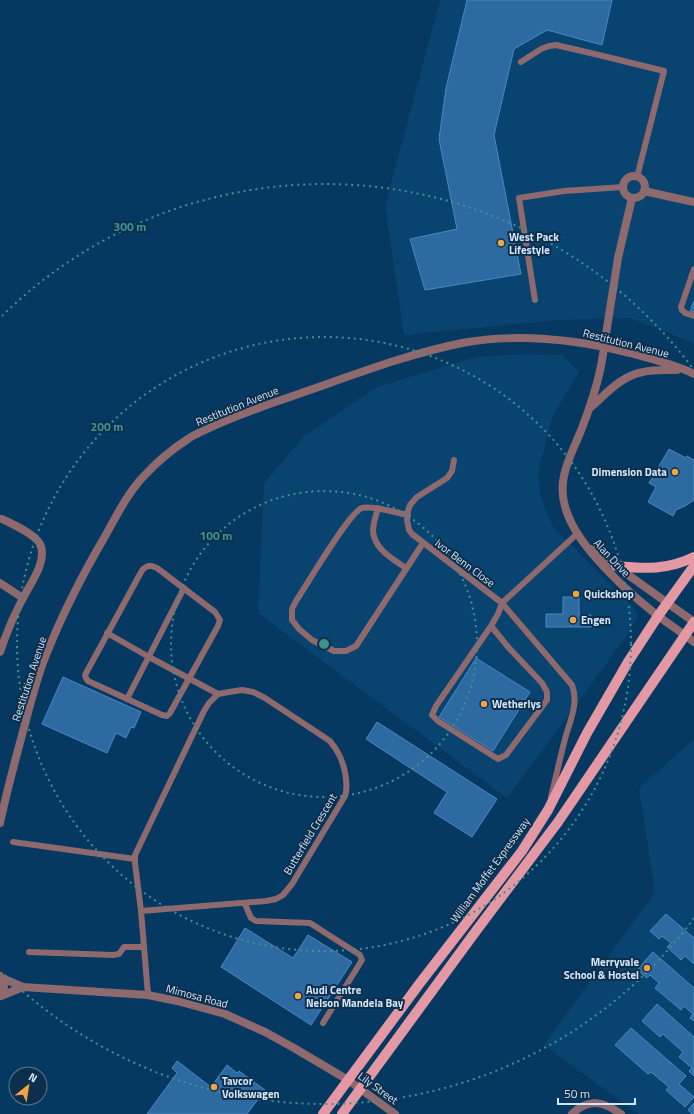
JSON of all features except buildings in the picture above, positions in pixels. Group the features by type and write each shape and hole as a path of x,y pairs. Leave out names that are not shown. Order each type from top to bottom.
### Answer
{"main road":[{"path":"616,566 653,568 680,563 694,557"},
{"name":"William Moffet Expressway","path":"323,1114 416,989 522,851 548,810 567,771 628,662 667,602 694,566"},
{"path":"342,1114 558,822 694,622"}],"street":[{"path":"632,176 637,177 644,183 644,191 639,197 632,198 625,194 623,187 625,180 632,176"},
{"path":"644,191 694,202"},
{"path":"584,542 569,518 566,509 562,492 563,478 593,399 601,367 618,258 632,198"},
{"name":"Restitution Avenue","path":"0,823 6,792 32,699 46,656 59,626 92,559 129,495 143,477 167,455 188,439 219,423 255,409 376,367 462,343 496,339 528,338 566,340 604,347 652,359 694,374"},
{"path":"589,409 609,390 630,376 641,372 657,370 686,370"},
{"path":"1,647 36,573 41,558 42,549 34,538 2,519"},
{"name":"Alan Drive","path":"584,542 694,622"},
{"name":"Alan Drive","path":"584,542 603,566 645,606 694,642"},
{"path":"0,583 23,598"},
{"path":"0,996 3,993 4,985 1,977"},
{"name":"Mimosa Road","path":"1,977 23,987 148,995 183,1002 225,1014 279,1039 348,1080"},
{"name":"Mimosa Road","path":"0,996 23,987"},
{"name":"Lily Street","path":"348,1080 395,1114"},
{"path":"572,1114 580,1108 595,1104 604,1104 612,1107 621,1114"}],"lane":[{"path":"521,62 541,49 556,45 664,71 637,177"},
{"path":"535,300 519,198 564,192 623,187"},
{"path":"694,268 681,307 682,310 694,316"},
{"path":"423,543 356,646 346,651 334,651 312,640 299,629 292,620 292,609 296,601 346,522 357,510 363,507 378,508 408,515 412,501 450,475 454,466 454,460"},
{"path":"378,508 373,530 376,541 382,550 406,568"},
{"name":"Ivor Benn Close","path":"408,515 408,526 412,534 502,603 572,685 575,697 573,713 565,738 548,810"},
{"path":"491,626 509,648 542,683 547,692 547,700 506,755 498,759 438,721 432,715 436,706 491,626 502,603 578,533"},
{"path":"148,566 157,568 184,588 215,612 220,620 167,716 88,681 85,675 107,633 143,569 148,566"},
{"path":"127,699 184,588"},
{"path":"107,633 218,694 209,703 204,711 139,846 135,859 148,995"},
{"name":"Butterfield Crescent","path":"141,911 245,904 276,899 288,890 345,796 347,789 345,775 337,749 330,741 265,698 253,692 242,690 218,694"},
{"path":"13,842 135,859"},
{"path":"245,904 251,918 256,921 310,923 360,955 362,960 323,1023"},
{"path":"29,952 113,956 119,954 124,947 144,948"}],"shaded area":[{"path":"440,0 694,0 694,343 630,318 557,320 404,335 385,206"},
{"path":"523,354 562,355 579,372 552,417 538,474 541,497 552,525 632,607 638,616 624,640 507,798 258,613 264,483 304,436 377,387 475,357"},
{"name":"Merryvale School & Hostel","path":"694,739 694,1114 639,1114 544,1045 655,892 639,788"}],"place":[{"name":"West Pack Lifestyle","path":"501,243"},
{"name":"Dimension Data","path":"675,472"},
{"name":"Quickshop","path":"576,594"},
{"name":"Engen","path":"573,620"},
{"name":"Wetherlys","path":"484,704"},
{"name":"Merryvale School & Hostel","path":"647,968"},
{"name":"Audi Centre Nelson Mandela Bay","path":"298,996"},
{"name":"Tavcor Volkswagen","path":"214,1087"}]}
